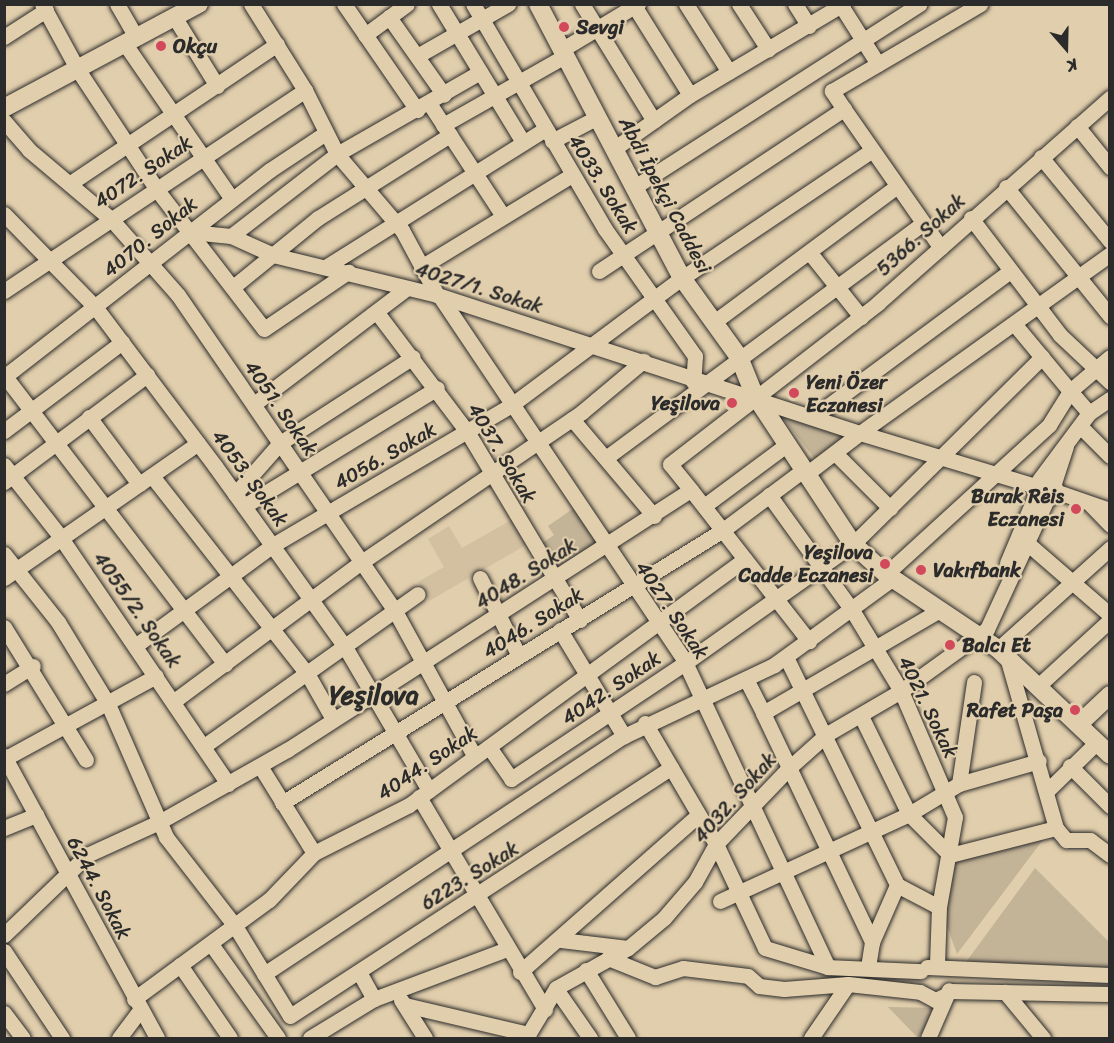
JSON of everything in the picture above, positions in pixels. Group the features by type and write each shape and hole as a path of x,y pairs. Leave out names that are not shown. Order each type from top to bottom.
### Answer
{"main road":[{"path":"4,108 199,4"},
{"name":"Abdi İpekçi Caddesi","path":"538,4 636,186 682,278 739,357 754,394 803,473 853,544 889,576 938,611 980,635 1002,653 1110,755"},
{"path":"1078,724 1110,695"}],"street":[{"path":"117,4 131,40 173,116 201,159 232,199"},
{"name":"4027. Sokak","path":"251,4 305,90 324,134 337,154 394,221 439,296 535,444 685,663 785,870 828,967"},
{"path":"365,35 407,4"},
{"path":"439,4 523,142"},
{"name":"4033. Sokak","path":"473,4 572,175 622,254 695,356 697,383"},
{"path":"417,56 508,4"},
{"path":"582,4 654,121"},
{"path":"686,4 729,72"},
{"path":"740,4 768,49"},
{"path":"795,4 809,26"},
{"path":"636,186 862,39 920,4"},
{"path":"940,249 920,225 832,92 980,4"},
{"path":"344,5 423,107 446,130 503,216"},
{"path":"233,287 273,255 446,130 635,5 690,95"},
{"path":"615,148 690,95 841,5 878,64"},
{"path":"6,33 44,7 78,70 157,190 264,329 348,272"},
{"path":"389,17 444,95"},
{"path":"175,18 217,86"},
{"path":"72,182 277,44"},
{"path":"231,236 337,154 444,95 480,72"},
{"name":"4072. Sokak","path":"4,291 305,90"},
{"name":"5366. Sokak","path":"754,394 861,316 1110,98"},
{"path":"599,272 656,230 844,109"},
{"path":"327,266 472,170 523,142 598,117"},
{"name":"4051. Sokak","path":"4,121 29,150 72,182 111,219 151,265 254,404 326,514 395,611 424,659 475,757"},
{"path":"1077,126 1110,167"},
{"name":"4070. Sokak","path":"5,376 96,308 232,199 324,134"},
{"name":"4056. Sokak","path":"135,646 273,544 468,433 510,406 682,278 871,151"},
{"path":"1041,157 1110,241"},
{"path":"421,267 572,175"},
{"path":"714,322 896,187"},
{"path":"1006,187 1110,316"},
{"name":"4053. Sokak","path":"4,214 96,308 273,544 345,647 395,734 477,896 520,972 545,1009"},
{"path":"971,218 1039,309 1110,382"},
{"path":"607,457 697,383 739,357 920,225"},
{"name":"4027/1. Sokak","path":"190,232 231,236 273,255 327,266 439,296 643,361 697,383 754,394 860,433 1110,510"},
{"path":"810,253 861,316"},
{"name":"4046. Sokak","path":"282,803 447,703 560,630 580,620 632,585 723,530 770,495 835,453 860,433 1016,326 1110,254"},
{"path":"813,417 1010,271"},
{"path":"254,404 378,314 407,288"},
{"name":"4037. Sokak","path":"378,314 437,388 468,433 580,620"},
{"path":"1016,326 1089,413"},
{"path":"4,431 122,342"},
{"path":"239,500 280,443 412,357"},
{"name":"4042. Sokak","path":"489,747 511,779 611,715 776,599 853,544 891,508 937,457 1042,357"},
{"path":"4,555 10,573 58,622 108,704 131,747 159,822 235,926 264,974 645,723 746,679 786,657 852,610 991,475 1049,425 1070,391 1110,357"},
{"path":"174,700 360,563 572,418 643,361"},
{"path":"7,474 147,375"},
{"path":"5,376 58,440 225,664"},
{"path":"239,500 300,472 437,388"},
{"path":"754,394 670,464 809,641"},
{"path":"980,635 1044,489 1068,441 1089,413 1110,399"},
{"path":"89,417 230,578 308,675 333,719"},
{"path":"572,418 607,457 654,516"},
{"path":"1080,426 1110,456"},
{"path":"10,573 59,535 198,443"},
{"path":"704,506 786,445"},
{"path":"835,453 891,508"},
{"name":"4055/2. Sokak","path":"7,474 59,535 174,700 228,784"},
{"path":"980,635 1027,543 1044,489"},
{"name":"4048. Sokak","path":"4,935 87,855 159,822 260,766 424,659 500,617 557,581 692,490"},
{"name":"4021. Sokak","path":"770,495 852,610 901,691 955,817 939,907 932,968 920,992"},
{"path":"1091,505 1110,525"},
{"path":"1027,543 1110,615"},
{"path":"1110,548 1072,580 1002,653 1048,790 1056,828 1066,840 1090,840 1110,855"},
{"path":"658,622 745,559"},
{"path":"480,578 519,656"},
{"path":"204,746 308,675 418,594"},
{"path":"763,713 805,694 938,611"},
{"path":"1038,686 1110,620"},
{"name":"4044. Sokak","path":"119,1038 137,1004 180,965 235,926 314,853 424,794 658,622"},
{"path":"4,627 33,666 86,760"},
{"path":"560,630 624,736"},
{"name":"4032. Sokak","path":"527,1037 556,989 628,948 664,918 695,882 716,844 789,768 827,734 901,691 980,635"},
{"path":"786,657 827,734 897,885 939,907"},
{"path":"4,684 33,666"},
{"path":"5,758 68,729 156,676"},
{"path":"746,679 872,942"},
{"path":"959,784 974,682"},
{"path":"861,716 909,814 950,855 1056,828"},
{"path":"645,723 716,844 769,951 828,967 932,968 1110,975"},
{"path":"1048,790 1096,742"},
{"name":"6244. Sokak","path":"5,758 157,1038"},
{"path":"720,901 909,814 946,795 959,784 1039,761"},
{"path":"260,766 314,853"},
{"path":"1070,766 1110,806"},
{"name":"6223. Sokak","path":"264,974 290,1016 671,768"},
{"path":"4,828 36,815"},
{"path":"520,972 561,940 698,815"},
{"path":"868,968 872,942 897,885"},
{"path":"561,940 628,948"},
{"path":"210,944 278,1038"},
{"path":"310,1038 335,1032 374,999 394,990 507,950"},
{"path":"4,951 62,1038"},
{"path":"608,958 655,977 682,968 748,976 759,986 784,989 848,984 920,992 935,1000 948,993 1110,994"},
{"path":"180,965 230,1038"},
{"name":"4021. Sokak","path":"932,968 948,993"},
{"path":"586,970 628,1038"},
{"path":"359,972 374,999"},
{"path":"811,1038 848,984"},
{"path":"556,989 590,1038"},
{"path":"394,990 426,1038"},
{"path":"1005,992 1043,1038"},
{"path":"928,1038 948,993"},
{"path":"405,1005 527,1037"},
{"path":"4,1013 23,1038"}],"shaded area":[{"path":"778,412 850,436 815,459"},
{"path":"574,508 597,542 557,569 541,544 554,535 548,526"},
{"path":"513,519 528,544 429,601 418,582 444,567 428,539 449,526 462,548"},
{"path":"1045,837 957,954 946,923 950,855"},
{"path":"1035,868 1109,942 1109,970 966,962"},
{"path":"888,1007 939,1008 918,1038"}],"place":[{"name":"Sevgi","path":"564,27"},
{"name":"Okçu","path":"161,46"},
{"name":"Yeni Özer Eczanesi","path":"794,393"},
{"name":"Yeşilova","path":"732,403"},
{"name":"Burak Reis Eczanesi","path":"1076,509"},
{"name":"Yeşilova Cadde Eczanesi","path":"885,564"},
{"name":"Vakıfbank","path":"921,570"},
{"name":"Balcı Et","path":"950,645"},
{"name":"Rafet Paşa","path":"1075,710"}],"district":[{"name":"Yeşilova","path":"374,696"}]}
